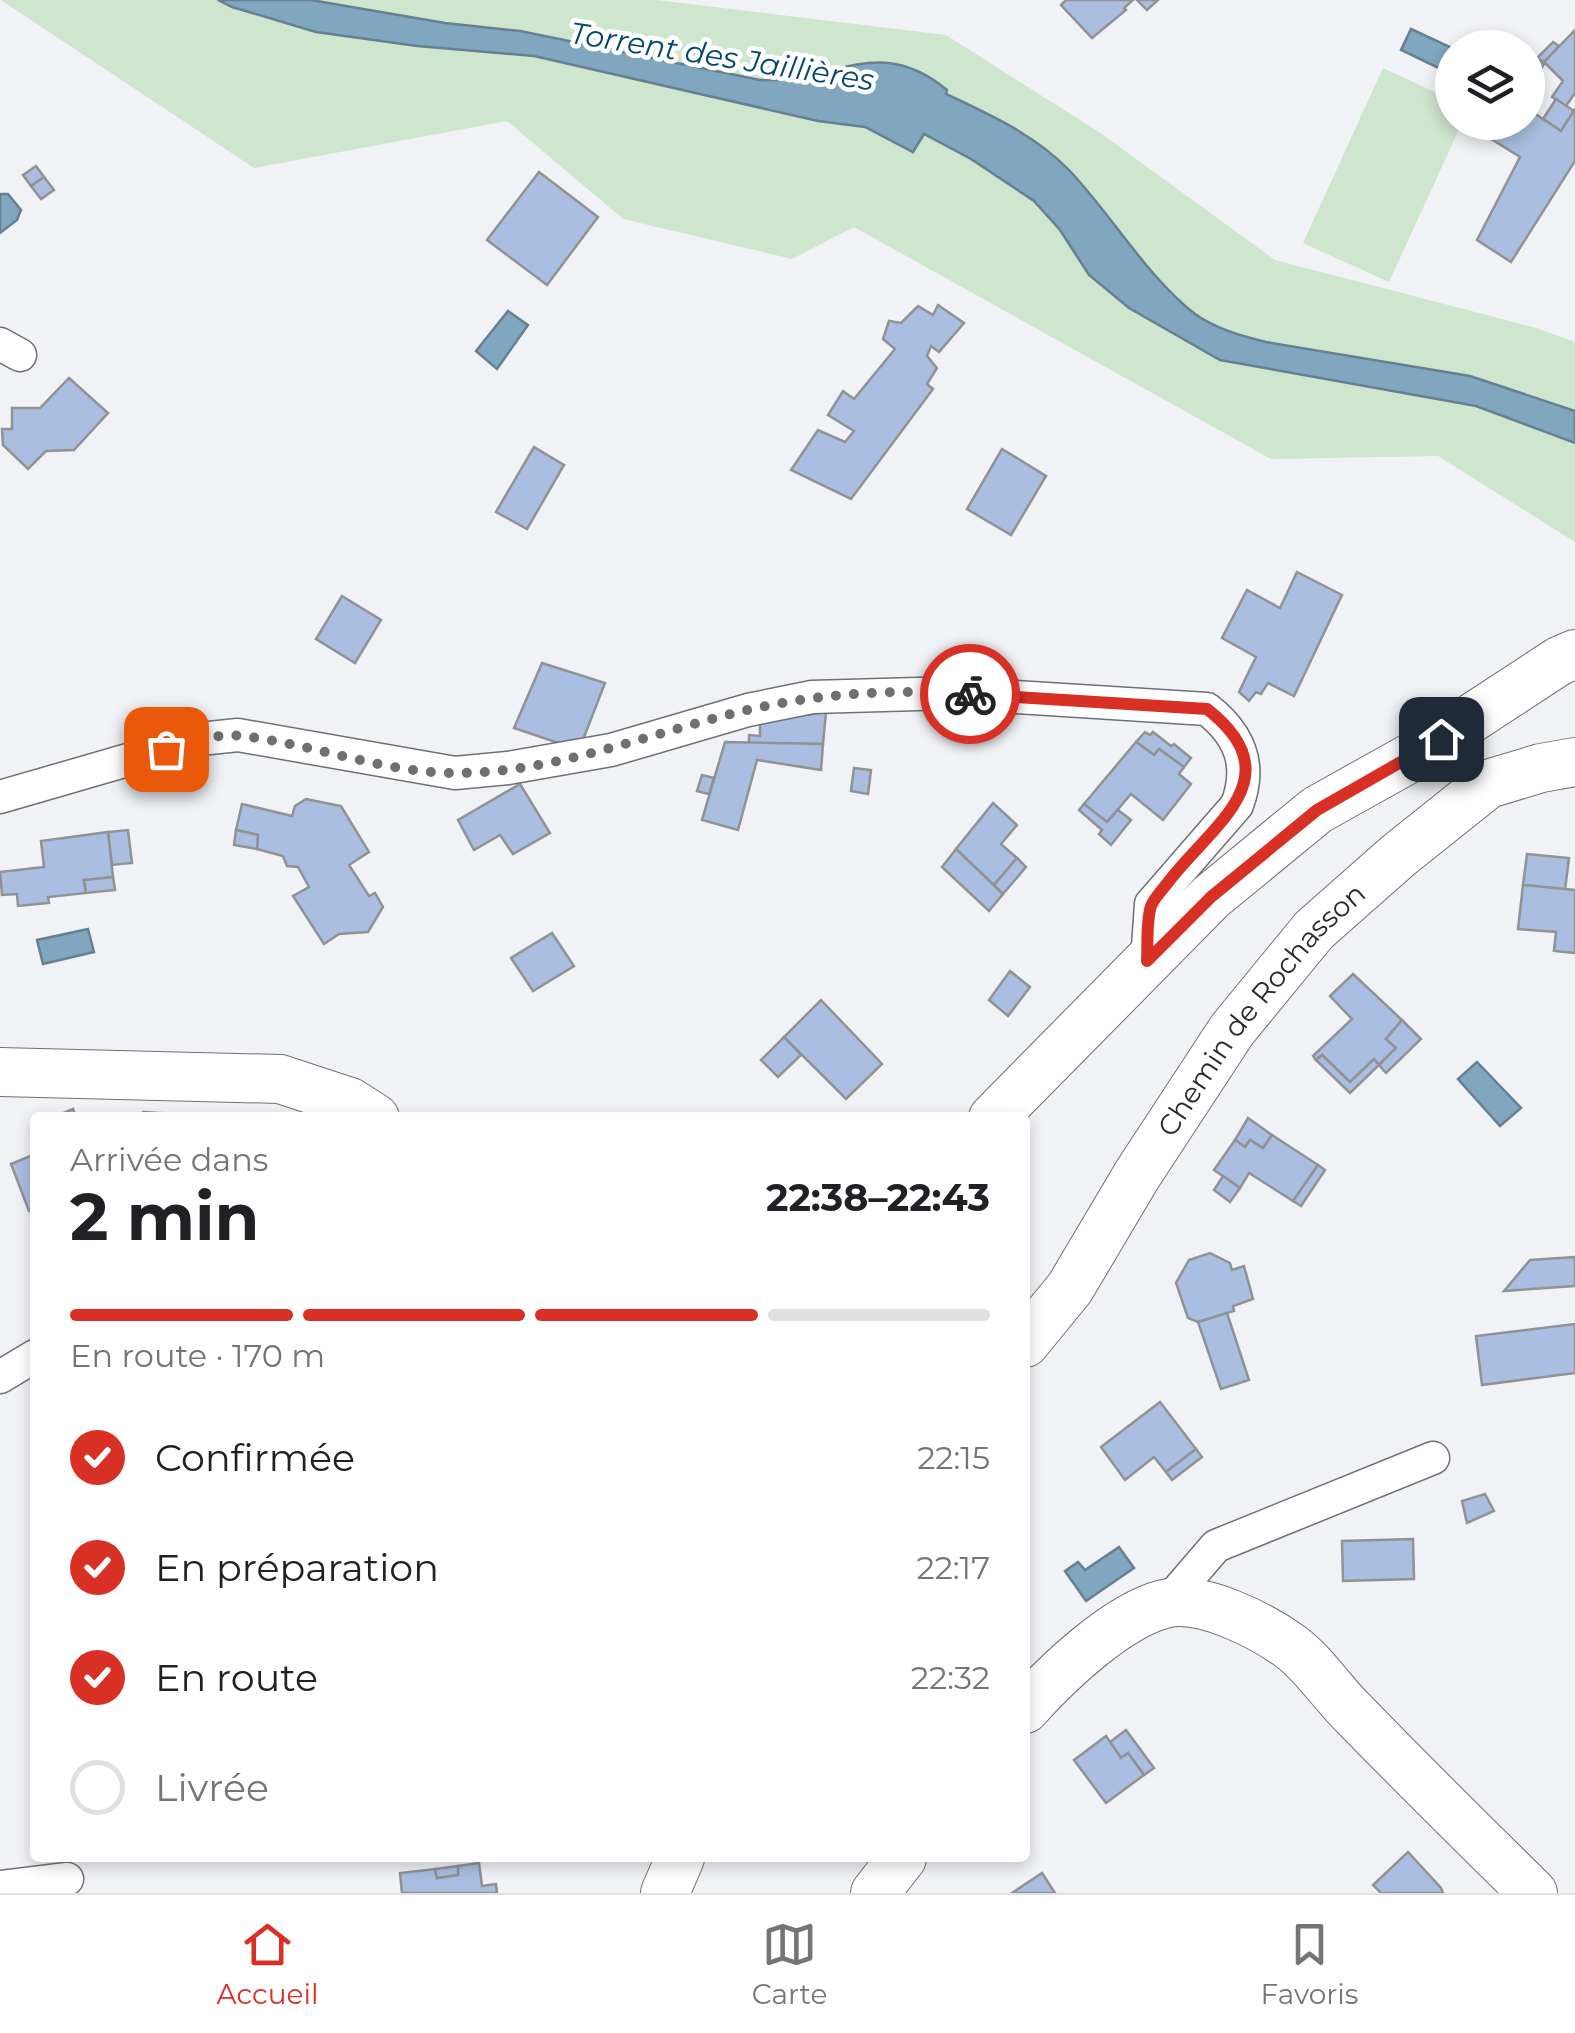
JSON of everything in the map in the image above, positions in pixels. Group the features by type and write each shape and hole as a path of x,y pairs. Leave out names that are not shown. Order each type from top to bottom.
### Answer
{"street":[{"path":"1000,1112 1211,897 1317,810 1412,757 1575,654"},
{"path":"0,797 200,740 238,735 456,773 611,750 748,710 812,697 953,693 1207,709 1221,720 1242,752 1244,786 1237,805 1151,904 1147,961"},
{"name":"Chemin de Rochasson","path":"1030,1337 1070,1288 1137,1175 1232,1030 1314,930 1488,784 1575,762"},
{"path":"0,1072 280,1080 350,1102 365,1112"},
{"path":"1,1366 30,1357"},
{"path":"1168,1603 1216,1546 1433,1458"},
{"path":"1030,1703 1132,1616 1168,1603 1234,1614 1294,1649 1351,1712 1532,1893"},
{"path":"665,1893 678,1862"},
{"path":"875,1893 899,1862"},
{"path":"0,1887 71,1877"}],"green space":[{"path":"1,0 656,0 946,35 1099,132 1275,260 1533,327 1575,342 1575,542 1438,456 1271,459 854,227 792,259 623,219 507,121 254,168"},
{"path":"1383,68 1435,92 1435,140 1454,140 1389,282 1303,243"}],"water":[{"path":"218,0 311,0 445,23 520,31 760,80 786,79 855,65 899,65 922,73 947,90 946,94 1011,126 1056,158 1085,187 1161,282 1203,319 1266,342 1470,376 1575,411 1575,443 1476,406 1220,360 1129,308 1089,275 1060,230 1034,201 971,159 924,134 913,152 865,127 818,121 534,56 316,32"},
{"path":"1411,29 1435,40 1435,66 1401,50"},
{"path":"0,194 8,194 21,210 17,220 0,233"},
{"path":"508,311 528,325 497,369 476,351"},
{"path":"88,929 94,952 43,964 37,940"},
{"path":"1477,1062 1521,1108 1500,1126 1458,1079"},
{"path":"1119,1547 1134,1568 1086,1601 1065,1571 1078,1562 1085,1570"}],"building":[{"path":"1066,0 1133,0 1092,38 1061,5"},
{"path":"1137,0 1158,0 1147,10"},
{"path":"1575,30 1575,93 1566,106 1552,97 1563,81 1545,61"},
{"path":"1553,42 1559,46 1545,61 1545,50"},
{"path":"1556,99 1574,111 1561,131 1545,120"},
{"path":"1575,109 1575,161 1511,262 1477,240 1520,157 1493,140 1545,140 1545,120 1561,131"},
{"path":"36,166 44,177 31,186 23,175"},
{"path":"539,172 598,217 547,285 487,240"},
{"path":"44,177 54,190 41,199 31,186"},
{"path":"938,305 964,323 939,352 931,346 927,356 937,368 927,384 933,389 851,499 791,470 818,430 845,442 854,431 828,415 843,391 854,399 895,349 883,339 889,321 901,323 918,306 933,315"},
{"path":"69,378 108,413 74,450 46,451 28,469 3,445 2,429 12,429 12,408 40,408"},
{"path":"534,447 564,465 527,529 496,512"},
{"path":"1002,449 1046,476 1011,535 967,509"},
{"path":"1297,572 1342,595 1294,696 1268,683 1261,694 1256,692 1249,701 1239,692 1256,657 1222,638 1247,590 1280,608"},
{"path":"342,596 381,620 355,663 316,639"},
{"path":"542,663 605,683 579,750 514,728"},
{"path":"826,712 823,744 749,744 749,735 760,736 760,721"},
{"path":"1145,732 1153,732 1191,758 1184,767 1159,749 1154,755 1136,742"},
{"path":"725,742 823,744 821,770 757,760 738,830 702,820"},
{"path":"1136,742 1154,755 1159,749 1184,767 1179,774 1191,784 1163,820 1131,794 1107,822 1084,804"},
{"path":"854,768 871,770 868,794 851,791"},
{"path":"702,775 714,778 709,794 697,791"},
{"path":"520,784 550,833 513,854 500,835 474,850 458,820"},
{"path":"306,799 341,806 369,852 349,865 369,896 375,893 383,907 368,932 339,934 324,944 293,896 309,887 298,867 287,866 283,856 257,849 258,835 236,830 242,804 292,816 295,806"},
{"path":"993,803 1017,825 1001,844 1017,858 994,885 956,849"},
{"path":"1084,804 1107,822 1118,810 1131,820 1111,845 1099,834 1102,830 1079,810"},
{"path":"128,830 132,863 112,865 108,832"},
{"path":"236,830 258,835 257,849 234,845"},
{"path":"108,832 113,877 84,880 86,893 48,897 49,903 18,906 17,894 2,895 0,872 44,867 41,841"},
{"path":"956,849 1003,894 989,911 942,867"},
{"path":"1527,854 1569,858 1565,890 1523,885"},
{"path":"1017,858 1026,867 1003,894 994,885"},
{"path":"113,877 115,890 86,893 84,880"},
{"path":"1523,885 1575,890 1575,953 1554,951 1556,932 1518,929"},
{"path":"552,933 574,966 533,991 511,958"},
{"path":"1010,971 1030,987 1008,1016 989,1000"},
{"path":"1353,974 1402,1020 1386,1039 1396,1048 1379,1065 1374,1059 1350,1082 1322,1055 1316,1060 1313,1056 1352,1019 1330,996"},
{"path":"821,1000 882,1064 846,1099 784,1037"},
{"path":"1402,1020 1421,1039 1386,1073 1379,1065 1396,1048 1386,1039"},
{"path":"784,1037 801,1055 778,1077 761,1060"},
{"path":"1322,1055 1350,1082 1374,1059 1379,1065 1350,1093 1316,1060"},
{"path":"1248,1118 1272,1135 1263,1148 1250,1140 1245,1147 1235,1140"},
{"path":"1272,1135 1318,1165 1293,1201 1249,1173 1240,1188 1214,1170 1235,1140 1245,1147 1250,1140 1263,1148"},
{"path":"30,1156 30,1211 29,1211 11,1164"},
{"path":"1318,1165 1325,1170 1301,1206 1293,1201"},
{"path":"1223,1176 1240,1188 1230,1202 1214,1190"},
{"path":"1210,1253 1230,1263 1232,1270 1244,1266 1253,1299 1233,1306 1234,1311 1198,1322 1188,1318 1176,1283 1189,1260"},
{"path":"1575,1257 1575,1286 1504,1291 1530,1260"},
{"path":"1227,1313 1249,1380 1221,1389 1198,1322"},
{"path":"1575,1324 1575,1373 1482,1385 1476,1336"},
{"path":"1160,1402 1196,1449 1166,1472 1154,1457 1125,1480 1101,1447"},
{"path":"1196,1449 1202,1457 1172,1480 1166,1472"},
{"path":"1485,1494 1494,1511 1467,1523 1462,1501"},
{"path":"1413,1539 1414,1579 1343,1581 1342,1541"},
{"path":"1126,1730 1154,1768 1144,1775 1128,1753 1121,1758 1110,1742"},
{"path":"1106,1736 1121,1758 1128,1753 1144,1775 1106,1803 1074,1760"},
{"path":"1408,1852 1443,1893 1381,1893 1373,1885"},
{"path":"479,1863 482,1886 496,1884 497,1893 402,1893 400,1873 435,1869 437,1878 458,1875 458,1866"},
{"path":"458,1866 458,1875 437,1878 435,1869"},
{"path":"1042,1873 1055,1893 1012,1893"}],"way so far":[{"path":"166,749 238,735 456,773 611,750 748,710 812,697 970,694"}],"route":[{"path":"970,694 1207,709 1234,736 1244,768 1244,786 1237,805 1151,904 1147,961 1211,897 1317,810 1441,739"}],"water label":[{"name":"Torrent des Jaillières","path":"722,57"}]}
